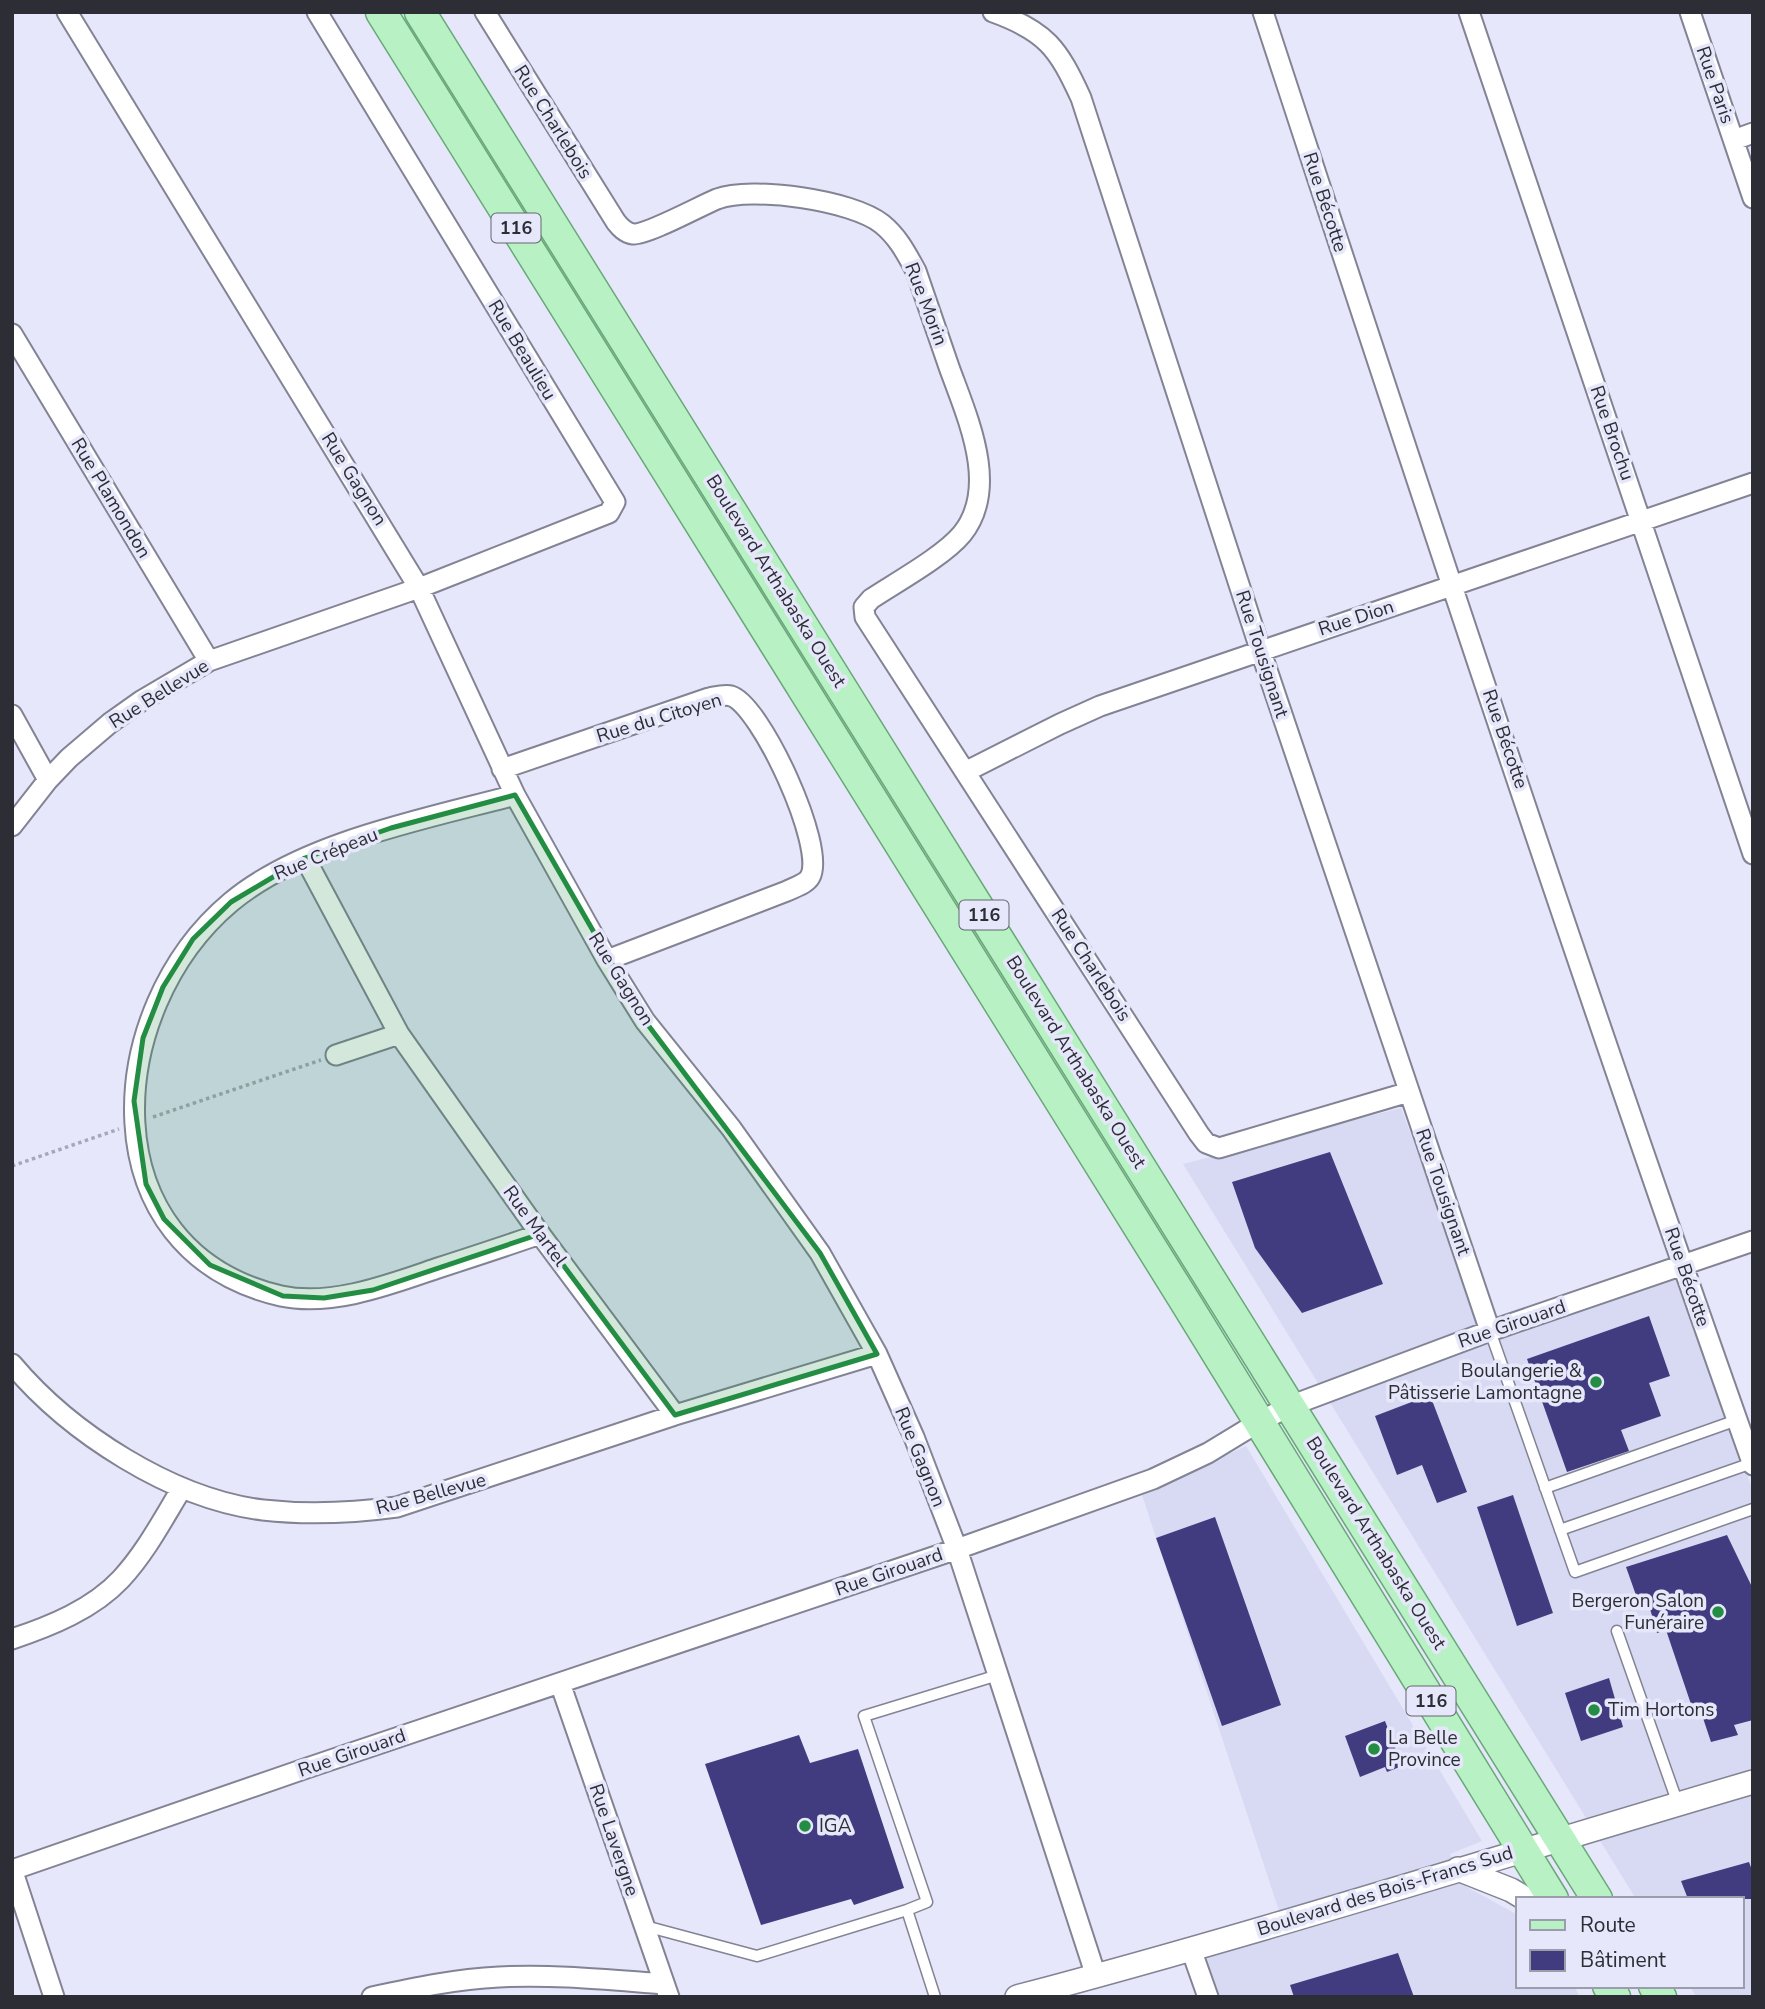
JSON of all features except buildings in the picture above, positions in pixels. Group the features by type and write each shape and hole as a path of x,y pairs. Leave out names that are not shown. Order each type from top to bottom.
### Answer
{"main road":[{"name":"Boulevard Arthabaska Ouest","path":"381,12 1552,1897"},
{"name":"Boulevard Arthabaska Ouest","path":"421,12 1596,1897"}],"street":[{"name":"Rue Gagnon","path":"67,12 419,587 515,795 607,960 645,1021 731,1128 820,1253 877,1354 914,1437 957,1549 1096,1976"},
{"name":"Rue Beaulieu","path":"317,12 615,502 609,513 419,587"},
{"name":"Rue Tousignant","path":"993,12 1019,21 1044,37 1064,61 1081,98 1261,649 1489,1331"},
{"name":"Rue Bécotte","path":"1263,12 1682,1265 1753,1464"},
{"name":"Rue Brochu","path":"1469,12 1753,854"},
{"name":"Rue Paris","path":"1690,12 1743,137 1753,198"},
{"name":"Rue Charlebois","path":"491,14 616,222 624,231"},
{"name":"Rue Morin","path":"624,231 634,234 651,229 720,198 739,194 766,194 835,203 860,211 887,228 905,251 916,271 974,442 979,476 978,498 973,518 960,536 864,607"},
{"name":"Rue Plamondon","path":"12,334 19,358 209,661"},
{"name":"Rue Dion","path":"967,771 1100,706 1753,483"},
{"name":"Rue Bellevue","path":"12,826 48,780 110,723 141,701 209,661 419,587"},
{"name":"Rue Charlebois","path":"864,607 865,617 1206,1143 1219,1148 1231,1146 1409,1092"},
{"name":"Rue du Citoyen","path":"502,769 709,698 730,696 746,706 788,777 812,845 810,876 802,884 788,891 607,960"},
{"path":"12,715 48,780"},
{"name":"Rue Crépeau","path":"515,795 391,828 305,858 275,872 231,902 193,939 163,987 143,1038 134,1101 134,1124 146,1184 164,1219 188,1246 210,1265 240,1282 283,1296 324,1298 373,1290 540,1234"},
{"name":"Rue Martel","path":"305,858 398,1034 540,1234 675,1415"},
{"path":"336,1055 398,1034"},
{"name":"Rue Girouard","path":"12,1870 957,1549 1153,1479 1208,1453 1290,1406 1489,1331 1753,1241"},
{"name":"Rue Bellevue","path":"12,1364 57,1409 99,1441 182,1488 219,1501 261,1510 310,1514 397,1507 675,1415 877,1354"},
{"path":"12,1639 71,1615 98,1599 121,1579 147,1546 182,1488"},
{"name":"Rue Lavergne","path":"560,1683 667,1990"},
{"name":"Boulevard des Bois-Francs Sud","path":"1017,1997 1191,1950 1753,1782"},
{"path":"1458,1869 1521,1897"},
{"path":"12,1870 54,1997"},
{"path":"1191,1950 1208,1997"},
{"path":"372,1997 443,1982 499,1977 548,1977 667,1990"}],"lane":[{"path":"1489,1331 1575,1572 1753,1509"},
{"path":"1545,1488 1737,1420"},
{"path":"1560,1530 1753,1464"},
{"path":"1617,1631 1679,1804"},
{"path":"644,1926 757,1956 927,1902 864,1716 998,1675"},
{"path":"907,1910 935,1997"}],"path":[{"path":"12,1166 336,1055"}],"highlighted area":[{"path":"515,795 645,1021 820,1253 877,1354 675,1415 540,1234 373,1290 324,1298 283,1296 210,1265 164,1219 146,1184 134,1101 143,1038 163,987 193,939 231,902 305,858 391,828"}],"shaded area":[{"path":"1401,1108 1487,1339 1677,1275 1753,1491 1753,1997 1696,1997 1691,1988 1744,1988 1744,1897 1635,1897 1183,1164"},
{"path":"1246,1446 1482,1841 1450,1854 1465,1886 1516,1914 1516,1988 1575,1988 1580,1997 1218,1997 1203,1953 1285,1929 1142,1495"}],"place":[{"name":"Boulangerie & Pâtisserie Lamontagne","path":"1596,1382"},
{"name":"Bergeron Salon Funéraire","path":"1718,1612"},
{"name":"Tim Hortons","path":"1594,1710"},
{"name":"La Belle Province","path":"1374,1749"},
{"name":"IGA","path":"805,1826"}]}
